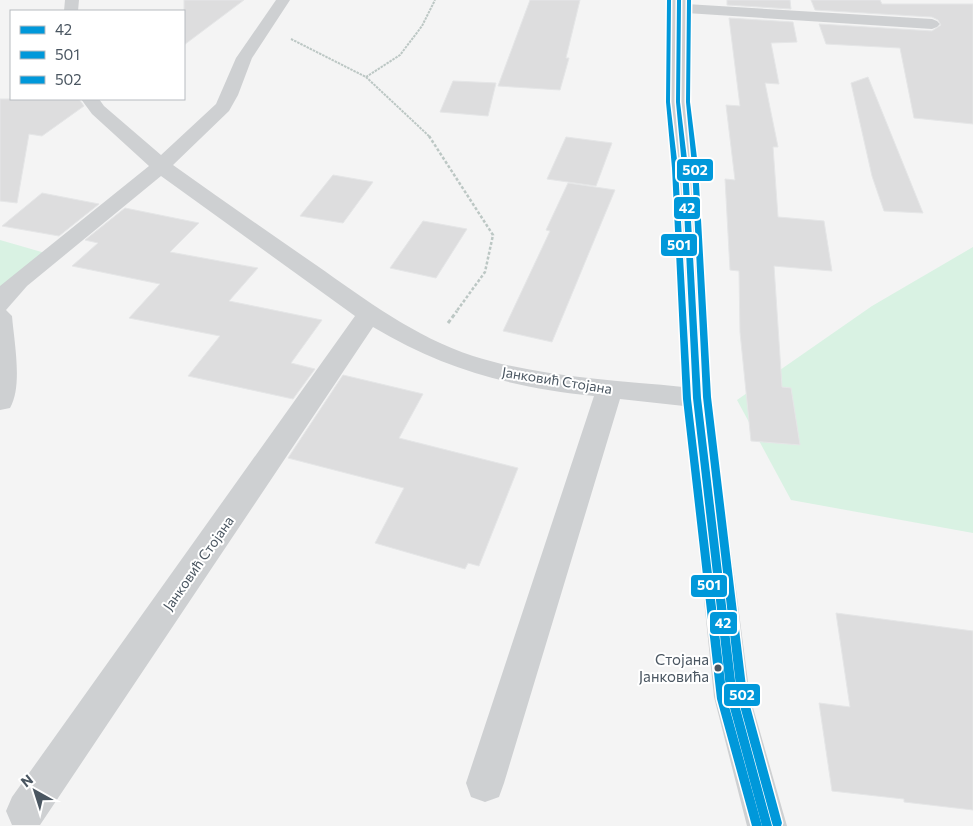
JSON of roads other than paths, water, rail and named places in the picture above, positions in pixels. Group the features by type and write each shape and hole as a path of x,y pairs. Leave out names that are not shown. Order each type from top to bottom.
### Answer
{"street":[{"path":"0,304 19,281 160,166 223,107 230,97 237,72 245,56 283,0"},
{"path":"767,826 732,697 697,398 685,167 678,102 678,4 932,24"},
{"name":"Јанковић Стојана","path":"91,100 98,110 160,166 369,314 394,330 430,348 478,366 550,381 697,398"},
{"name":"Јанковић Стојана","path":"26,811 369,314"},
{"path":"0,316 3,383 0,401"},
{"path":"485,783 610,389"}],"place":[{"name":"Стојана Јанковића","path":"718,668"}]}
